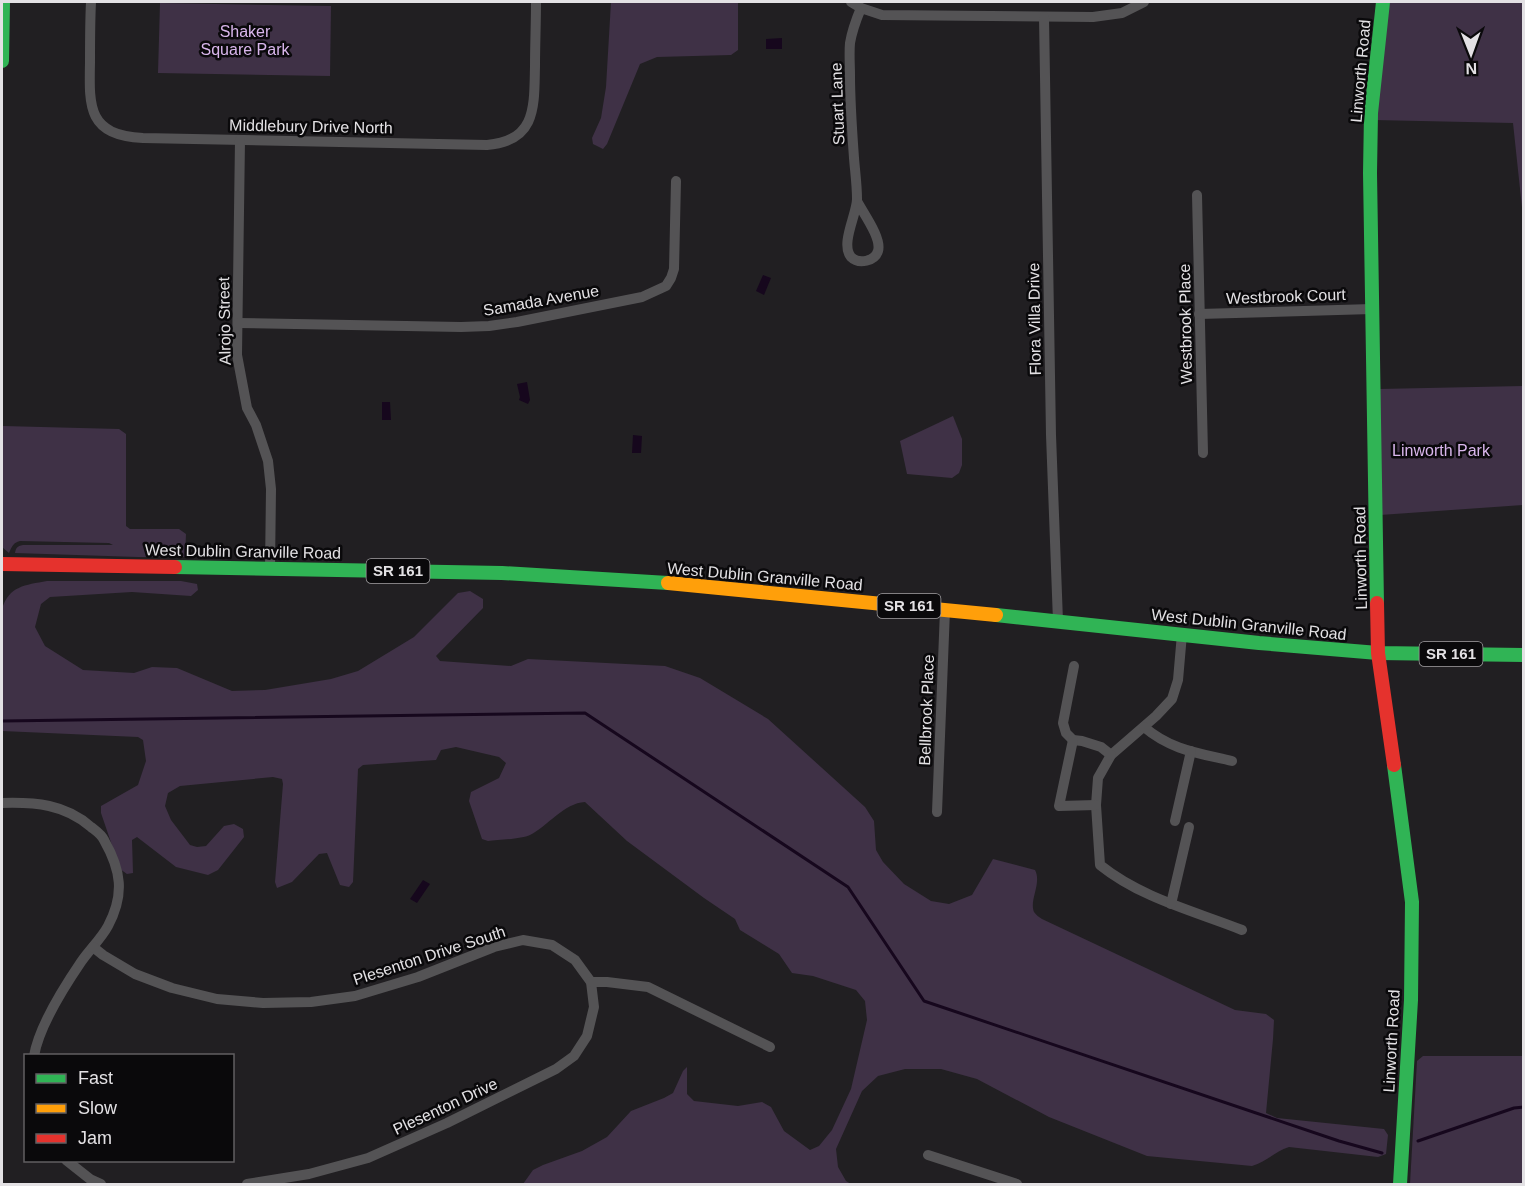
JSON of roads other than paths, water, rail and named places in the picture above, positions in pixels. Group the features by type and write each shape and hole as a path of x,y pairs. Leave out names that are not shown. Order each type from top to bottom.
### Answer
{"main road":[{"path":"2,61 3,2"},
{"name":"Linworth Road","path":"1383,2 1371,120 1370,173 1378,653 1412,902 1411,1000 1400,1185"},
{"name":"West Dublin Granville Road","path":"2,564 270,568 618,579 1378,653 1524,654"}],"street":[{"name":"Middlebury Drive North","path":"91,2 89,93 92,110 102,124 115,133 131,137 487,145 505,142 520,132 531,118 534,100 536,2"},
{"path":"856,5 882,15 1094,17 1122,13 1144,2"},
{"name":"Stuart Lane","path":"856,5 850,45 850,107 857,201 848,237 848,250 850,256 862,261 869,260 876,255 878,241 857,201"},
{"name":"Flora Villa Drive","path":"1044,17 1051,423 1058,621"},
{"name":"Alrojo Street","path":"240,140 237,355 247,408 256,425 268,461 271,489 270,568"},
{"name":"Samada Avenue","path":"238,323 489,326 642,297 666,286 674,269 676,181"},
{"name":"Westbrook Place","path":"1197,195 1203,453"},
{"name":"Westbrook Court","path":"1200,314 1372,309"},
{"name":"Bellbrook Place","path":"938,812 945,610"},
{"path":"1182,634 1178,680 1172,699 1111,755 1098,778 1096,805 1100,865 1171,904 1242,930"},
{"path":"1074,666 1063,723 1065,733 1072,740 1101,747 1111,755"},
{"path":"1144,727 1165,743 1191,752 1232,761"},
{"path":"1072,740 1059,806 1096,805"},
{"path":"1175,821 1191,752"},
{"path":"2,803 39,804 62,808 81,818 101,836 112,855 119,876 118,902 108,927 81,962 46,1020 34,1054"},
{"path":"1171,904 1189,827"},
{"name":"Plesenton Drive South","path":"93,947 135,974 172,988 217,999 263,1003 311,1002 355,996 418,977 494,947 523,940 552,945 575,960 591,982"},
{"path":"591,982 648,987 770,1047"},
{"name":"Plesenton Drive","path":"247,1185 309,1174 368,1158 447,1123 556,1069 574,1056 587,1036 594,1007 591,982"},
{"path":"928,1155 1017,1185"},
{"path":"67,1162 101,1185"}],"waterway":[{"path":"2,721 585,713 848,887 924,1001 1339,1141 1382,1153"},
{"path":"1418,1141 1514,1108 1524,1107"}],"park label":[{"name":"Shaker Square Park","path":"245,40"},
{"name":"Linworth Park","path":"1441,450"}]}
